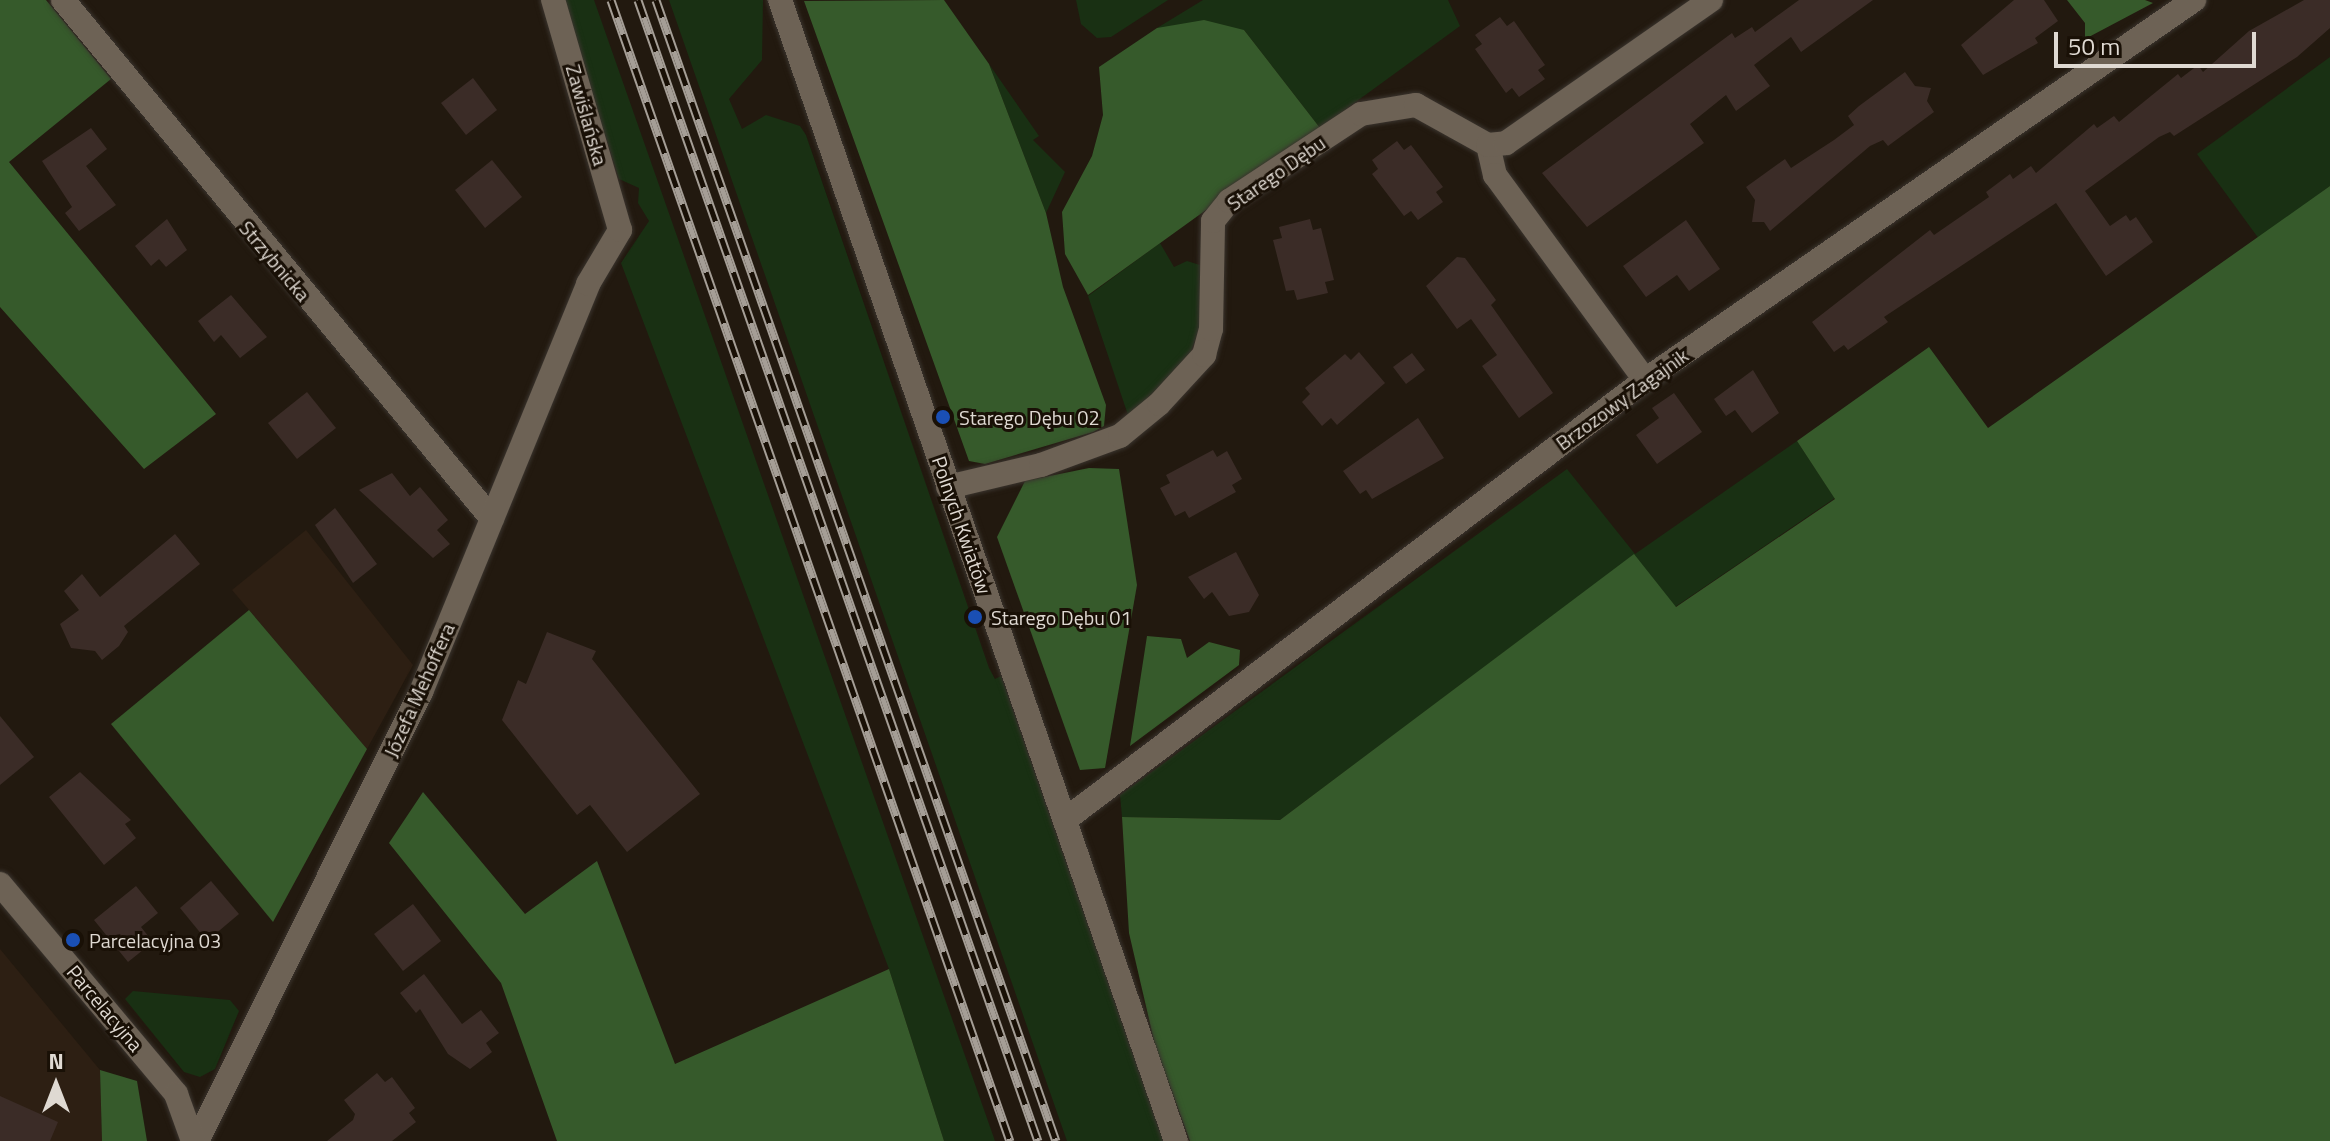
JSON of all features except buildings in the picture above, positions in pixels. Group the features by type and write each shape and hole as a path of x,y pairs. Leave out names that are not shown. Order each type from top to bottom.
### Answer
{"street":[{"name":"Strzybnicka","path":"63,0 492,519"},
{"name":"Zawiślańska","path":"553,0 620,230"},
{"name":"Polnych Kwiatów","path":"780,0 1176,1141"},
{"path":"1645,380 1495,175 1488,145 1525,135 1711,0"},
{"name":"Brzozowy Zagajnik","path":"1065,820 1645,380 2194,0"},
{"name":"Starego Dębu","path":"948,487 1041,465 1120,436 1159,404 1204,355 1211,329 1213,221 1229,201 1361,114 1416,105 1488,145"},
{"name":"Józefa Mehoffera","path":"195,1141 421,692 588,284 620,230"},
{"name":"Parcelacyjna","path":"0,884 176,1094 195,1141"}],"shaded area":[{"path":"306,530 413,665 367,749 232,590"},
{"path":"0,949 100,1070 102,1141 0,1141"}],"green space":[{"path":"0,0 46,0 111,79 9,162 216,414 144,469 0,307"},
{"path":"562,0 594,0 995,1141 944,1141 889,969 621,263 649,221 638,203 639,188 619,179"},
{"path":"669,0 763,0 762,60 729,99 742,129 766,115 800,126 806,135 989,668 995,679 1001,676 1163,1141 1067,1141"},
{"path":"944,0 989,64 1046,213 1063,287 1106,405 1104,426 1093,432 985,464 969,461 804,1"},
{"path":"1076,0 1168,0 1111,37 1097,38 1081,24"},
{"path":"1203,0 1448,0 1460,26 1320,128 1244,30 1157,28"},
{"path":"2067,0 2145,0 2153,3 2085,39 2085,23"},
{"path":"1204,20 1244,30 1320,128 1088,295 1065,254 1062,212 1092,156 1103,115 1099,67 1157,28"},
{"path":"2330,57 2330,186 2259,239 2197,154"},
{"path":"989,64 1039,136 1033,140 1065,172 1046,213"},
{"path":"2330,186 2330,1141 1190,1141 1155,1045 1129,933 1122,817 1280,820 1634,554 1676,607 1835,499 1797,441 1929,347 1988,428"},
{"path":"1160,243 1174,267 1187,261 1200,265 1202,321 1186,365 1128,415 1088,296"},
{"path":"1797,441 1835,498 1675,607 1634,555 1280,820 1122,817 1120,795 1567,469 1635,554"},
{"path":"1089,468 1119,469 1137,585 1105,768 1080,770 997,537 1025,481"},
{"path":"249,610 367,749 273,922 111,724"},
{"path":"1147,636 1181,639 1187,658 1209,642 1240,650 1239,665 1130,746"},
{"path":"423,792 525,914 597,861 675,1064 889,969 944,1141 557,1141 501,983 389,843"},
{"path":"133,991 230,1000 239,1011 215,1069 200,1077 184,1072 125,999"},
{"path":"100,1070 137,1081 147,1141 102,1141"}],"railway":[{"path":"611,0 1010,1141"},
{"path":"638,0 1038,1141"},
{"path":"656,0 1056,1141"}],"place":[{"name":"Starego Dębu 02","path":"943,417"},
{"name":"Starego Dębu 01","path":"975,617"},
{"name":"Parcelacyjna 03","path":"73,940"}]}
